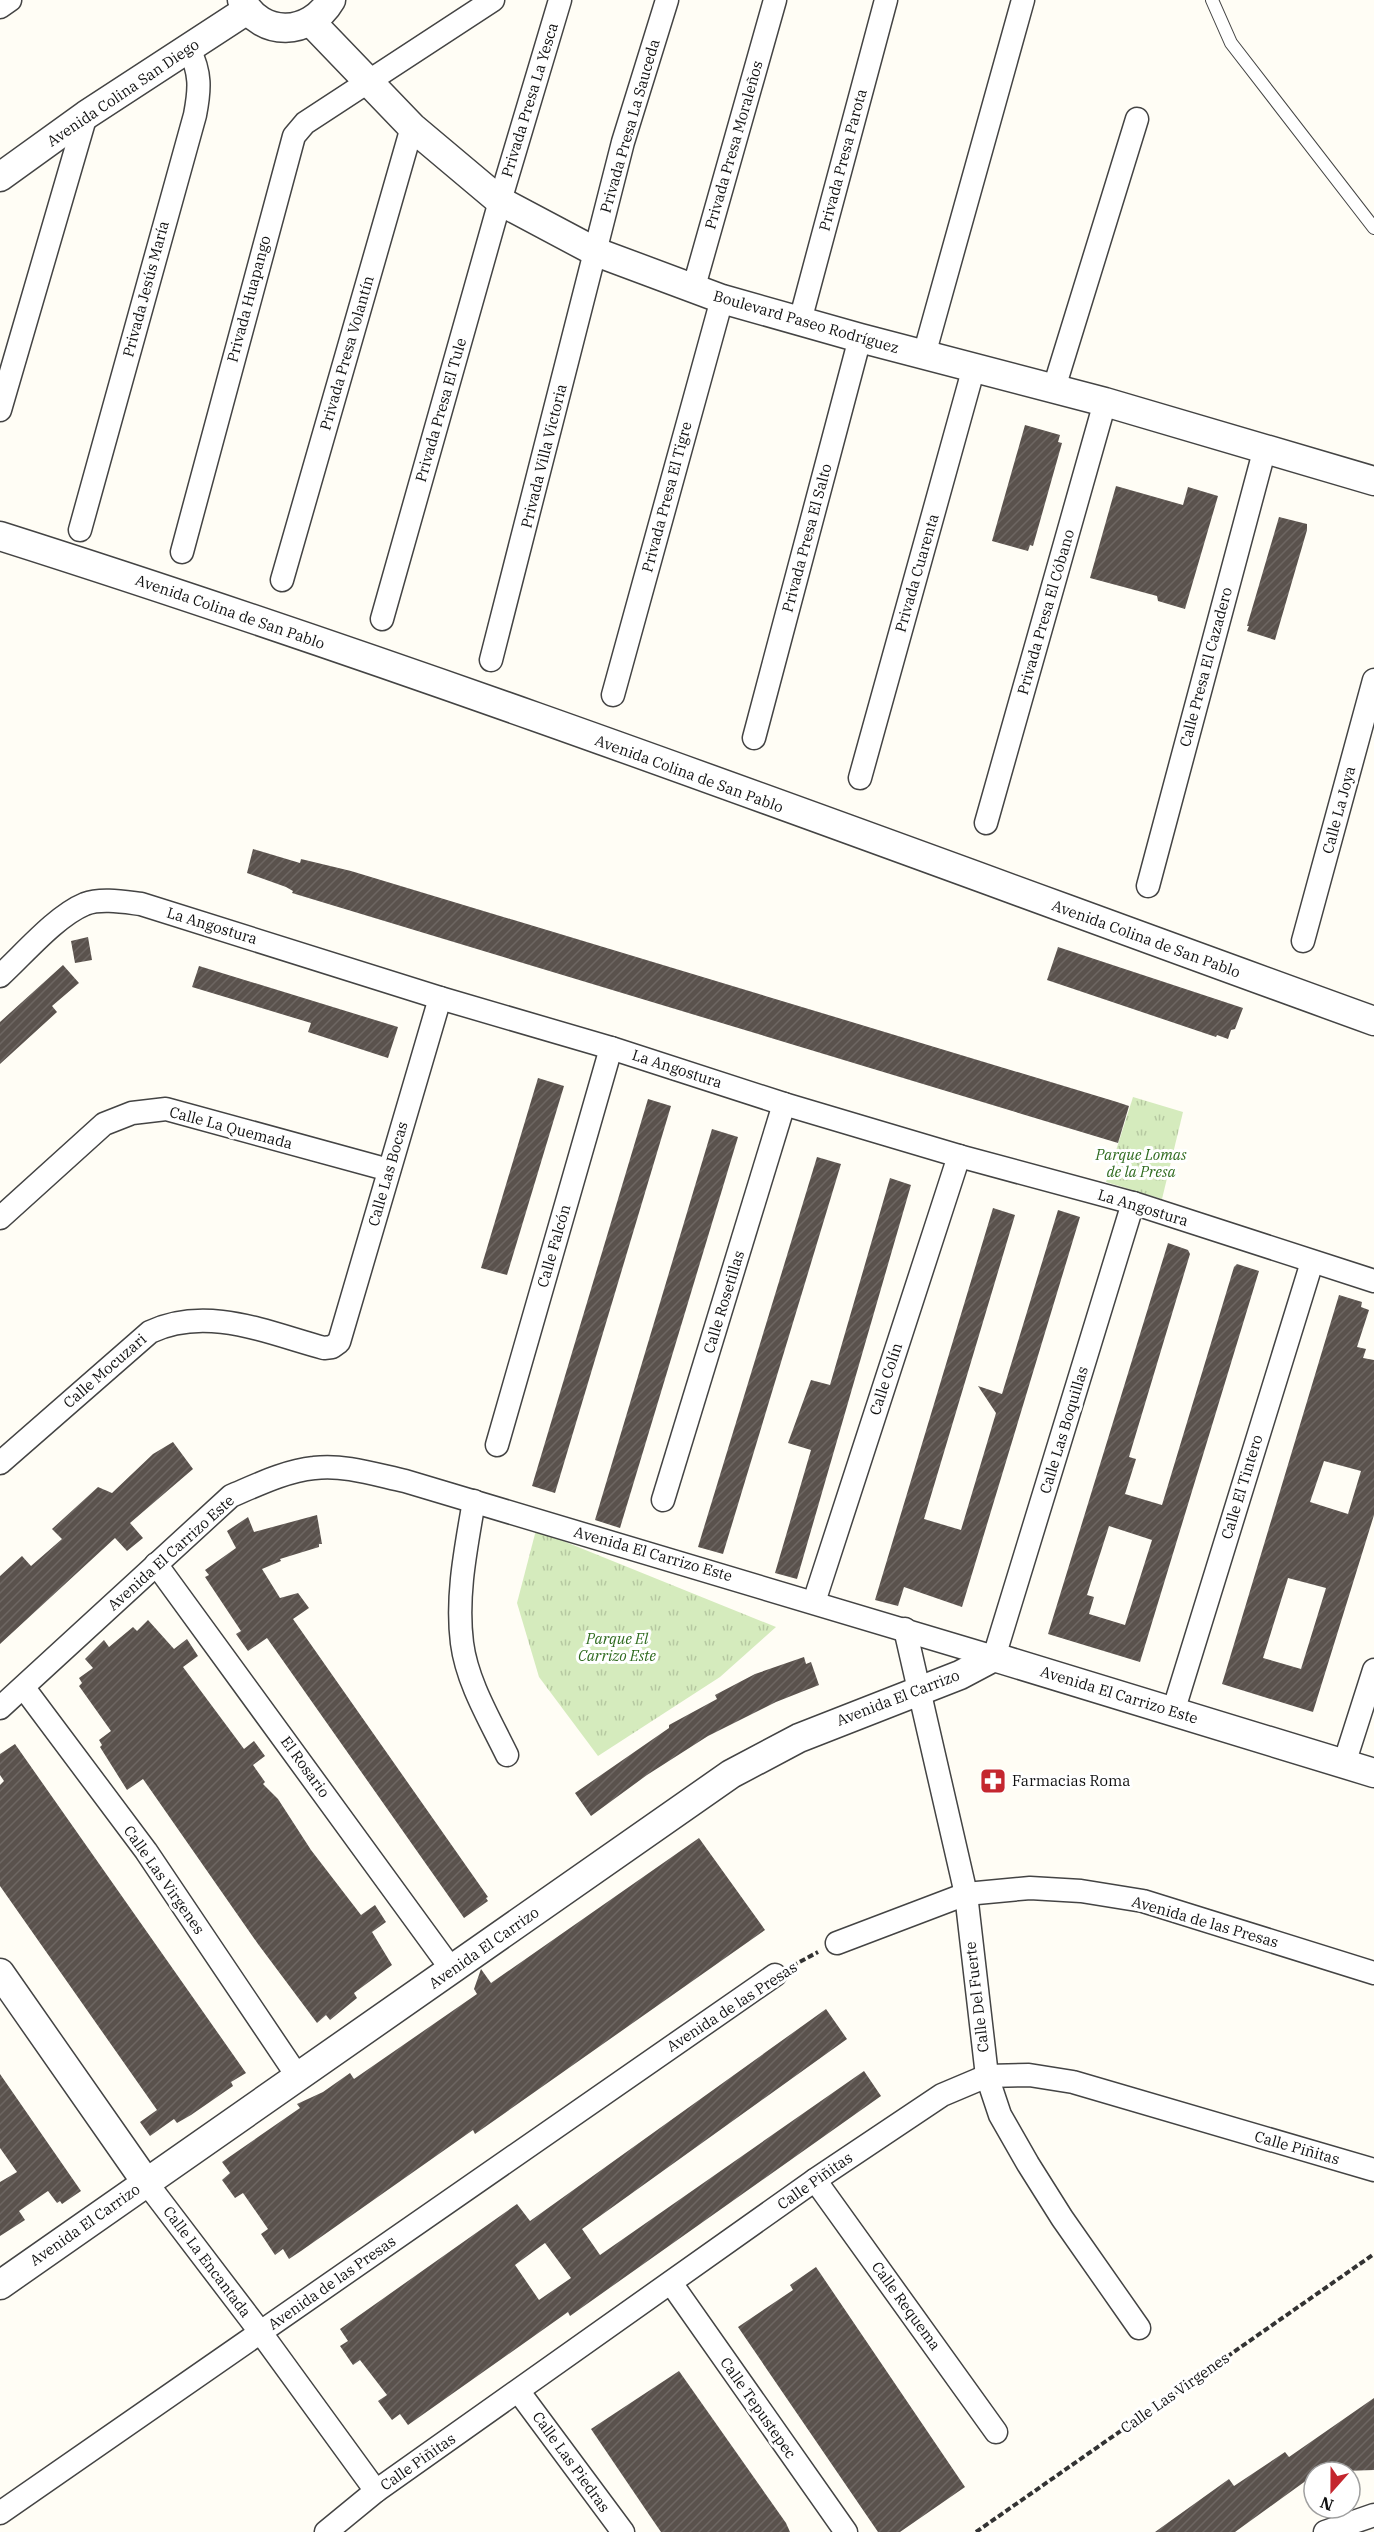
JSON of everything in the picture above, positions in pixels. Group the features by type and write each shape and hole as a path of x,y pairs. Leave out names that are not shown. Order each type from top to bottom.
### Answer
{"street":[{"path":"0,7 10,0"},
{"path":"311,22 325,10 331,0"},
{"name":"Privada Huapango","path":"182,552 294,136 304,123 493,0"},
{"name":"Privada Presa La Yesca","path":"500,201 560,0"},
{"name":"Privada Presa La Sauceda","path":"596,252 623,142 667,0"},
{"name":"Privada Presa Moraleños","path":"693,290 775,0"},
{"name":"Privada Presa Parota","path":"800,321 886,0"},
{"path":"924,355 1023,0"},
{"name":"Avenida Colina San Diego","path":"0,177 86,115 189,49 244,5 260,22 277,28 295,28 311,22"},
{"name":"Boulevard Paseo Rodríguez","path":"311,22 412,127 500,201 596,252 722,299 860,338 1106,402 1374,481"},
{"name":"Privada Jesús María","path":"80,530 195,115 201,88 198,68 189,49"},
{"path":"0,410 86,115"},
{"path":"1054,388 1137,119"},
{"name":"Privada Presa Volantín","path":"282,580 412,127"},
{"name":"Privada Presa El Tule","path":"382,619 500,201"},
{"name":"Privada Villa Victoria","path":"491,660 596,252"},
{"name":"Privada Presa El Tigre","path":"613,695 722,299"},
{"name":"Privada Presa El Salto","path":"754,738 860,338"},
{"name":"Privada Cuarenta","path":"860,778 974,367"},
{"name":"Privada Presa El Cóbano","path":"986,823 1106,402"},
{"name":"Calle Presa El Cazadero","path":"1148,886 1265,448"},
{"name":"Avenida Colina de San Pablo","path":"0,536 441,684 1374,1021"},
{"name":"Calle La Joya","path":"1303,940 1374,680"},
{"name":"La Angostura","path":"0,976 68,915 87,903 110,901 141,904 440,998 611,1048 784,1104 959,1156 1133,1203 1374,1281"},
{"name":"Calle Las Bocas","path":"332,1347 339,1342 440,998"},
{"name":"Calle Falcón","path":"497,1445 611,1048"},
{"name":"Calle Rosetillas","path":"663,1500 784,1104"},
{"name":"Calle La Quemada","path":"0,1218 104,1124 132,1113 166,1109 388,1170"},
{"name":"Calle Colín","path":"814,1602 959,1156"},
{"name":"Calle Las Boquillas","path":"994,1657 1133,1203"},
{"name":"Calle El Tintero","path":"1173,1712 1312,1262"},
{"name":"Calle Mocuzari","path":"0,1463 150,1332 170,1323 194,1320 220,1321 324,1348 332,1347"},
{"name":"Avenida El Carrizo Este","path":"0,1708 231,1496 272,1479 315,1467 344,1468 375,1474 474,1501 905,1629 1374,1773"},
{"path":"474,1501 461,1579 462,1645 479,1698 507,1755"},
{"name":"El Rosario","path":"156,1564 452,1970"},
{"name":"Calle Del Fuerte","path":"905,1629 966,1894 987,2076 1000,2115 1062,2218 1139,2328"},
{"name":"Avenida El Carrizo","path":"0,2285 732,1774 799,1738 919,1689 960,1675 994,1657"},
{"path":"1344,1764 1374,1670"},
{"name":"Calle Las Virgenes","path":"24,1688 146,1851 298,2077"},
{"name":"Avenida de las Presas","path":"837,1943 966,1894 1030,1888 1081,1891 1143,1901 1374,1974"},
{"name":"Calle La Encantada","path":"0,1973 146,2182 261,2333 375,2491"},
{"name":"Avenida de las Presas","path":"0,2513 261,2333 530,2143 776,1975"},
{"name":"Calle Piñitas","path":"326,2532 375,2491 519,2392 814,2180 942,2095 987,2076 1029,2075 1073,2082 1374,2170"},
{"name":"Calle Requema","path":"814,2180 996,2432"},
{"name":"Calle Tepustepec","path":"671,2283 846,2532"},
{"name":"Calle Las Piedras","path":"519,2392 622,2532"},
{"path":"1325,2532 1374,2515"}],"lane":[{"path":"1212,0 1231,43 1374,228"}],"path":[{"name":"Avenida de las Presas","path":"776,1975 837,1943"},
{"name":"Calle Las Virgenes","path":"976,2532 1374,2254"}],"green space":[{"name":"Parque Lomas de la Presa","path":"1133,1097 1183,1112 1162,1199 1106,1182"},
{"name":"Parque El Carrizo Este","path":"536,1530 776,1627 720,1677 598,1756 539,1677 517,1603"}],"building":[{"path":"1025,425 1060,435 1058,442 1062,443 1033,546 1030,545 1028,551 992,541"},
{"path":"1116,486 1183,505 1188,487 1218,496 1185,609 1158,601 1157,596 1090,578"},
{"path":"1279,517 1307,524 1307,530 1275,640 1247,631 1249,626 1247,626"},
{"path":"253,849 300,863 301,859 351,871 1129,1106 1118,1143 292,893 293,891 286,887 247,873"},
{"path":"88,937 92,960 75,963 71,941"},
{"path":"1058,947 1243,1008 1235,1029 1231,1030 1228,1039 1217,1035 1216,1037 1047,980"},
{"path":"63,965 79,983 52,1006 57,1012 0,1064 0,1022"},
{"path":"199,966 398,1027 388,1058 308,1032 311,1023 192,987"},
{"path":"538,1078 564,1086 507,1275 481,1268"},
{"path":"648,1099 671,1106 555,1493 532,1486"},
{"path":"712,1129 738,1137 620,1528 595,1520"},
{"path":"817,1157 841,1164 723,1554 698,1547"},
{"path":"890,1178 911,1185 797,1579 775,1573 811,1450 788,1443 811,1380 830,1385"},
{"path":"993,1208 1015,1215 924,1519 961,1530 996,1413 978,1386 1002,1394 1058,1210 1080,1217 962,1607 904,1587 898,1606 875,1600"},
{"path":"1168,1243 1188,1250 1190,1254 1129,1457 1136,1459 1125,1494 1162,1505 1234,1267 1237,1264 1259,1271 1140,1662 1048,1634","holes":["1109,1526 1152,1540 1125,1625 1089,1614 1094,1597 1087,1595"]},
{"path":"1339,1295 1362,1302 1361,1307 1369,1310 1357,1347 1366,1349 1363,1358 1374,1360 1374,1515 1313,1712 1222,1684","holes":["1324,1461 1361,1471 1348,1514 1310,1502","1288,1578 1326,1588 1301,1669 1263,1658"]},
{"path":"173,1442 193,1469 130,1523 143,1538 127,1551 115,1538 0,1644 0,1576 22,1556 31,1566 62,1539 52,1529 98,1487 112,1493 153,1454"},
{"path":"317,1515 322,1544 319,1544 319,1547 280,1559 281,1561 262,1569 280,1598 298,1593 309,1608 293,1619 488,1897 486,1898 488,1901 464,1918 267,1638 248,1651 236,1634 241,1631 205,1577 209,1575 205,1570 236,1548 227,1531 248,1517 254,1532"},
{"path":"148,1620 174,1649 187,1639 198,1656 183,1667 244,1749 254,1741 265,1756 253,1765 265,1782 263,1784 278,1799 311,1850 361,1915 375,1905 386,1922 372,1932 392,1965 354,1993 357,1998 330,2020 326,2015 317,2023 258,1944 143,1779 127,1790 100,1747 102,1745 99,1740 111,1731 79,1686 82,1683 79,1678 93,1668 85,1659 104,1640 109,1647 133,1627 137,1631"},
{"path":"804,1657 806,1664 811,1662 819,1685 776,1702 708,1736 647,1775 591,1816 575,1793 669,1728 669,1725 717,1699 715,1695 755,1674"},
{"path":"15,1744 246,2073 231,2082 233,2086 191,2115 177,2123 174,2119 150,2136 140,2122 157,2110 0,1886 0,1785 4,1781 0,1775 0,1754"},
{"path":"699,1838 765,1930 475,2134 473,2130 289,2259 283,2249 275,2255 261,2234 268,2229 243,2193 235,2198 222,2180 230,2173 222,2162 300,2108 297,2104 323,2092 350,2073 354,2079 477,1994 474,1989 481,1969 491,1983"},
{"path":"826,2009 847,2039 582,2229 600,2255 864,2071 881,2096 570,2316 568,2312 408,2425 400,2414 392,2420 378,2401 387,2395 360,2360 353,2365 340,2346 348,2341 340,2329 517,2204 530,2221","holes":["545,2243 571,2278 539,2300 515,2265"]},
{"path":"0,2074 81,2191 62,2204 60,2201 57,2203 48,2191 19,2211 25,2220 0,2236 0,2182 17,2172 0,2148"},
{"path":"816,2267 965,2487 900,2532 878,2532 738,2327 793,2290 790,2285"},
{"path":"679,2371 786,2523 790,2532 661,2532 591,2429"},
{"path":"1374,2398 1374,2470 1362,2470 1362,2460 1302,2460 1302,2484 1235,2532 1155,2532 1229,2479 1234,2486 1285,2452 1289,2457"}],"place":[{"name":"Farmacias Roma","path":"993,1781"}]}
